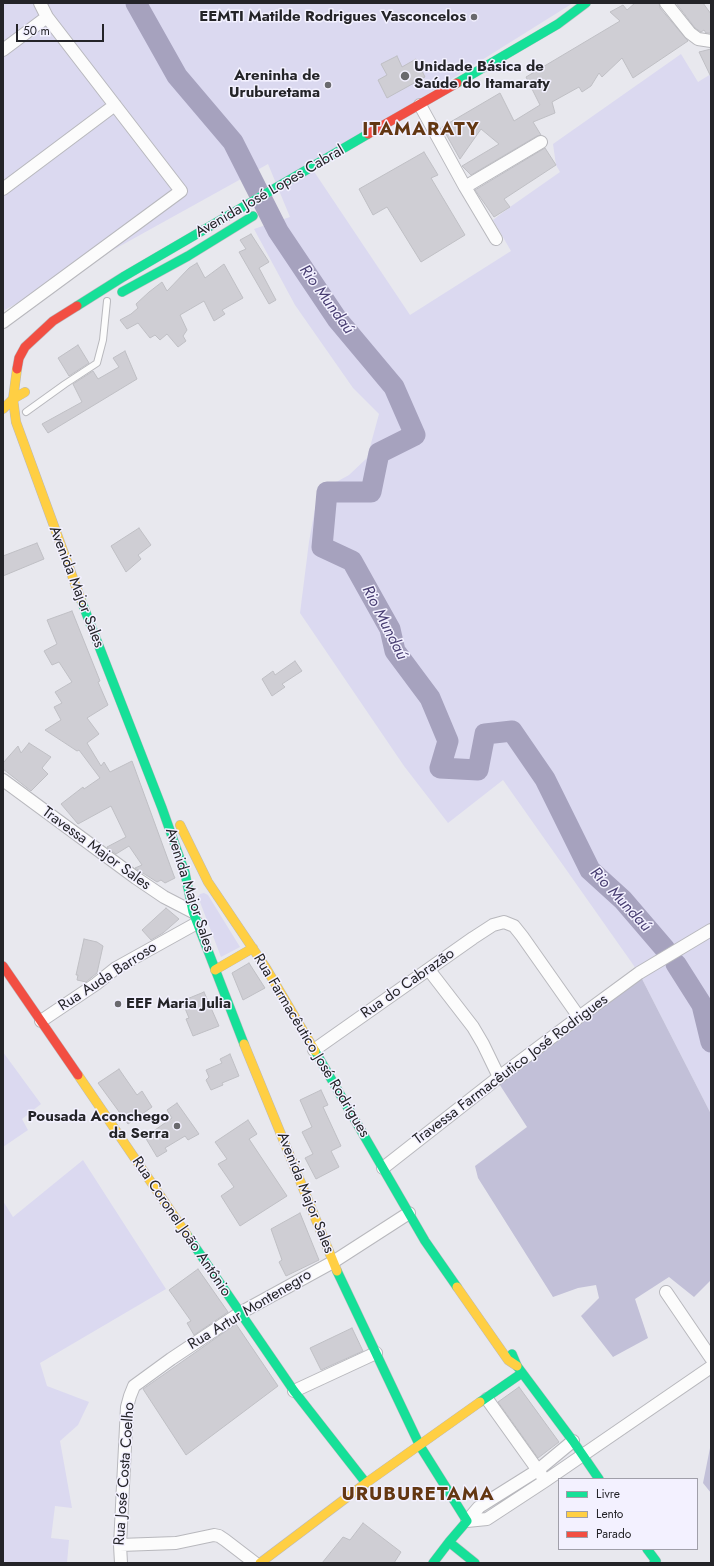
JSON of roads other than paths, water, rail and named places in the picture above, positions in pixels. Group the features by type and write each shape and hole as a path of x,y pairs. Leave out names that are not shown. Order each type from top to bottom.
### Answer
{"main road":[{"name":"Avenida José Lopes Cabral","path":"13,399 19,358 26,347 53,321 101,290 241,208 420,105 494,66 558,24 586,3"},
{"name":"Avenida José Lopes Cabral","path":"95,307 188,256 261,211"},
{"path":"101,290 108,300"},
{"path":"3,409 25,389 27,416"},
{"name":"Avenida Major Sales","path":"13,399 16,422 89,622 162,808 199,886"},
{"path":"137,745 147,739"},
{"name":"Avenida Major Sales","path":"176,814 189,845 199,886 195,917 333,1262 420,1446 468,1521"},
{"name":"Rua Farmacêutico José Rodrigues","path":"199,886 253,948 384,1168 425,1241 508,1360 520,1370"},
{"path":"215,970 253,948"},
{"name":"Rua Coronel João Antônio","path":"3,966 294,1391 366,1483"},
{"name":"Rua Farmacêutico José Rodrigues","path":"409,1213 424,1225 512,1354 520,1370 573,1441 597,1478"},
{"path":"260,1563 366,1483 487,1398 520,1370"},
{"path":"433,1563 468,1521"},
{"path":"449,1542 475,1563"},
{"path":"648,1550 657,1562"}],"street":[{"path":"3,322 181,191 47,17 40,3"},
{"path":"666,3 690,33 698,39 711,41"},
{"path":"3,50 47,17"},
{"path":"3,189 115,105"},
{"path":"420,105 465,187 496,239"},
{"path":"465,187 541,142"},
{"name":"Travessa Major Sales","path":"3,780 164,898 195,917"},
{"name":"Rua Auda Barroso","path":"41,1021 96,984 116,968 195,917"},
{"name":"Rua do Cabrazão","path":"314,1050 473,938 493,925 504,922 514,926 522,936 579,1017"},
{"name":"Travessa Farmacêutico José Rodrigues","path":"384,1168 499,1077 579,1017 639,974 711,930"},
{"path":"429,970 473,1027 499,1077"},
{"name":"Rua Artur Montenegro","path":"134,1386 165,1363 240,1313 333,1262 409,1213"},
{"path":"666,1292 711,1358"},
{"path":"294,1391 376,1353"},
{"path":"468,1521 487,1519 711,1367"},
{"name":"Rua José Costa Coelho","path":"120,1563 127,1407 134,1386"},
{"path":"487,1398 545,1480"},
{"path":"468,1521 479,1507 538,1470 573,1441"},
{"path":"120,1545 176,1543 214,1535 225,1540 255,1563"}],"lane":[{"path":"27,416 65,384 97,363 103,340 108,300"}],"waterway":[{"name":"Rio Mundaú","path":"136,3 177,76 233,142 278,231 337,319 394,387 415,435 379,453 371,492 327,492 322,547 352,561 390,629 395,651 430,698 448,741 440,768 478,770 485,734 512,731 545,779 590,870 623,900 665,949"},
{"name":"Rio Mundaú","path":"676,964 702,1005 711,1042"}],"place":[{"name":"EEMTI Matilde Rodrigues Vasconcelos","path":"474,17"},
{"name":"Unidade Básica de Saúde do Itamaraty","path":"405,76"},
{"name":"Areninha de Uruburetama","path":"328,85"},
{"name":"EEF Maria Julia","path":"118,1004"},
{"name":"Pousada Aconchego da Serra","path":"177,1126"}],"district":[{"name":"ITAMARATY","path":"421,130"},
{"name":"URUBURETAMA","path":"418,1495"}]}
